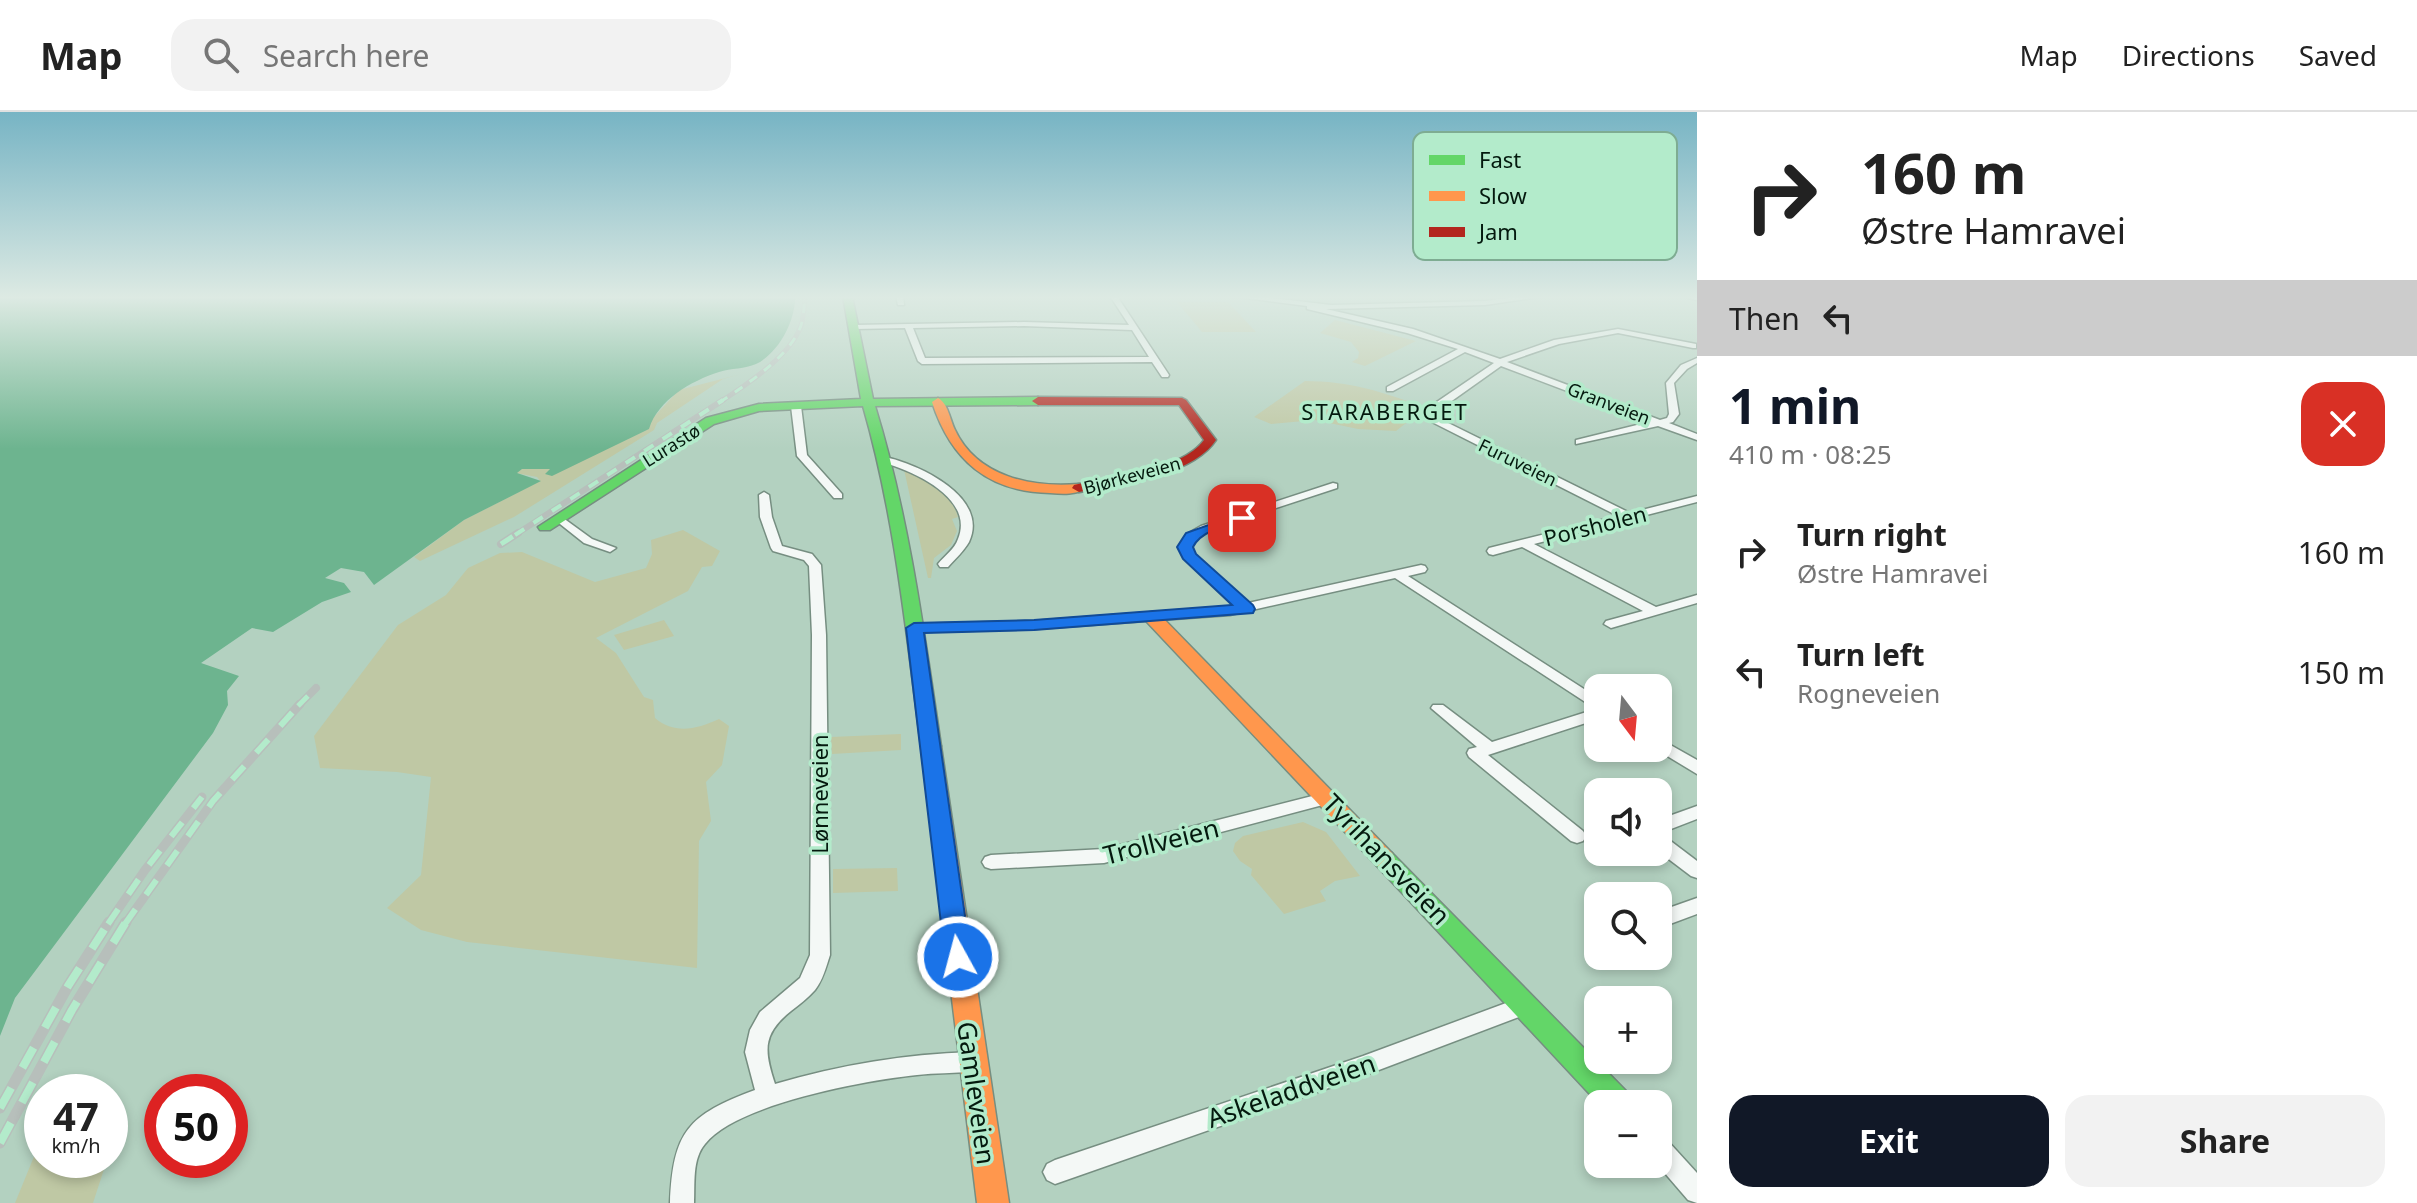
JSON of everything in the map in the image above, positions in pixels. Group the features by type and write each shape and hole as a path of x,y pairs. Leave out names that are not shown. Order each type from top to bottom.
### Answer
{"street":[{"name":"Gamleveien","path":"858,347 885,460 914,628 993,1203"},
{"path":"916,347 926,378"},
{"path":"1147,347 1165,375"},
{"name":"Granveien","path":"1459,347 1697,437"},
{"name":"Furuveien","path":"1543,347 1502,362 1428,412 1427,416 1630,517"},
{"path":"1390,389 1465,349"},
{"path":"922,361 1155,359"},
{"path":"1663,424 1674,414 1670,383 1684,367 1697,360"},
{"name":"Bjørkeveien","path":"873,409 938,402 1182,402 1210,440 1204,453 1196,457 1088,488 1052,492 1018,485 978,465 951,436 938,402"},
{"path":"796,406 802,456 838,496"},
{"name":"Lurastø","path":"552,523 722,415 796,406 873,409"},
{"name":"Granveien","path":"1579,442 1663,424"},
{"path":"885,460 921,470 949,493 959,506 965,518 965,535 944,564"},
{"path":"1247,609 1189,556 1185,547 1191,536 1333,486"},
{"name":"Lønneveien","path":"764,495 766,517 777,548 808,557 815,565 819,635 820,955 810,985 772,1012 760,1031 755,1048 768,1096"},
{"name":"Porsholen","path":"1493,551 1697,499"},
{"name":"Lurastø","path":"552,523 610,548"},
{"path":"1523,543 1656,612"},
{"path":"914,628 1152,617 1247,609 1421,569"},
{"path":"1398,575 1584,696"},
{"path":"1611,624 1697,599"},
{"name":"Tyrihansveien","path":"1152,617 1606,1090"},
{"path":"1438,708 1489,748"},
{"path":"1577,836 1475,753 1584,718"},
{"path":"1672,752 1697,768"},
{"name":"Trollveien","path":"991,862 1104,856 1328,798"},
{"path":"1672,822 1697,812"},
{"path":"1672,852 1697,871"},
{"path":"1672,915 1697,906"},
{"name":"Askeladdveien","path":"1055,1172 1363,1066 1525,1005"},
{"path":"682,1203 688,1146 700,1130 719,1116 768,1096 911,1064 972,1062"},
{"path":"1672,1163 1697,1191"}],"shaded area":[{"path":"0,347 776,347 752,366 719,372 687,386 660,409 649,429 552,476 545,474 550,469 522,469 517,473 541,481 464,520 374,585 364,572 341,568 325,578 344,583 351,592 322,602 273,632 252,628 201,663 239,676 227,691 228,705 213,733 15,998 0,1036"},
{"path":"1355,347 1404,347 1365,366 1352,362 1358,358 1359,352"},
{"path":"741,374 723,379 657,423 654,430 514,517 420,561 414,557 464,520 540,481 537,477 516,473 522,469 552,469 546,474 552,475 648,429 652,419 679,390"},
{"path":"1305,381 1366,388 1425,408 1396,431 1358,429 1315,420 1271,424 1254,417"},
{"path":"903,465 944,492 958,517 952,519 957,531 951,545 934,558 931,578 928,578"},
{"path":"683,530 720,551 712,566 702,567 688,591 596,638 616,653 644,697 653,700 655,718 670,727 686,729 719,719 729,726 722,765 706,782 711,821 699,841 697,968 467,942 421,930 387,908 421,875 431,777 320,768 314,736 398,625 446,595 468,568 500,553 522,552 595,582 646,568 652,554 651,540"},
{"path":"664,620 674,636 624,650 614,635"},
{"path":"901,734 901,750 832,754 831,737"},
{"path":"1303,822 1326,832 1360,876 1335,881 1320,891 1326,901 1284,914 1251,875 1252,869 1240,861 1233,851 1235,843 1243,836"},
{"path":"897,868 898,891 833,893 833,869"},
{"path":"25,1178 101,1178 93,1203 15,1203"}],"railway":[{"path":"720,402 768,367 788,347"},
{"path":"515,535 723,400"},
{"path":"501,544 518,533"},
{"path":"300,704 316,688"},
{"path":"125,924 213,801 300,704"},
{"path":"108,924 202,797"},
{"path":"0,1108 68,986 109,922"},
{"path":"0,1143 72,1010 126,922"}],"traffic: fast":[{"path":"857,347 905,558 931,746"},
{"path":"545,527 710,421 726,415 776,406 811,404 1038,401"},
{"path":"1384,859 1606,1090"}],"traffic: slow":[{"path":"938,402 950,433 963,452 991,474 1043,489 1079,488"},
{"path":"1152,617 1384,859"},
{"path":"931,746 993,1203"}],"traffic: jam":[{"path":"1038,401 1182,402 1210,440 1204,449 1173,466 1079,488"}],"district":[{"name":"STARABERGET","path":"1385,411"}],"route":[{"path":"958,957 914,628 1034,625 1247,609 1189,556 1185,547 1191,536 1205,528 1242,518"}]}
